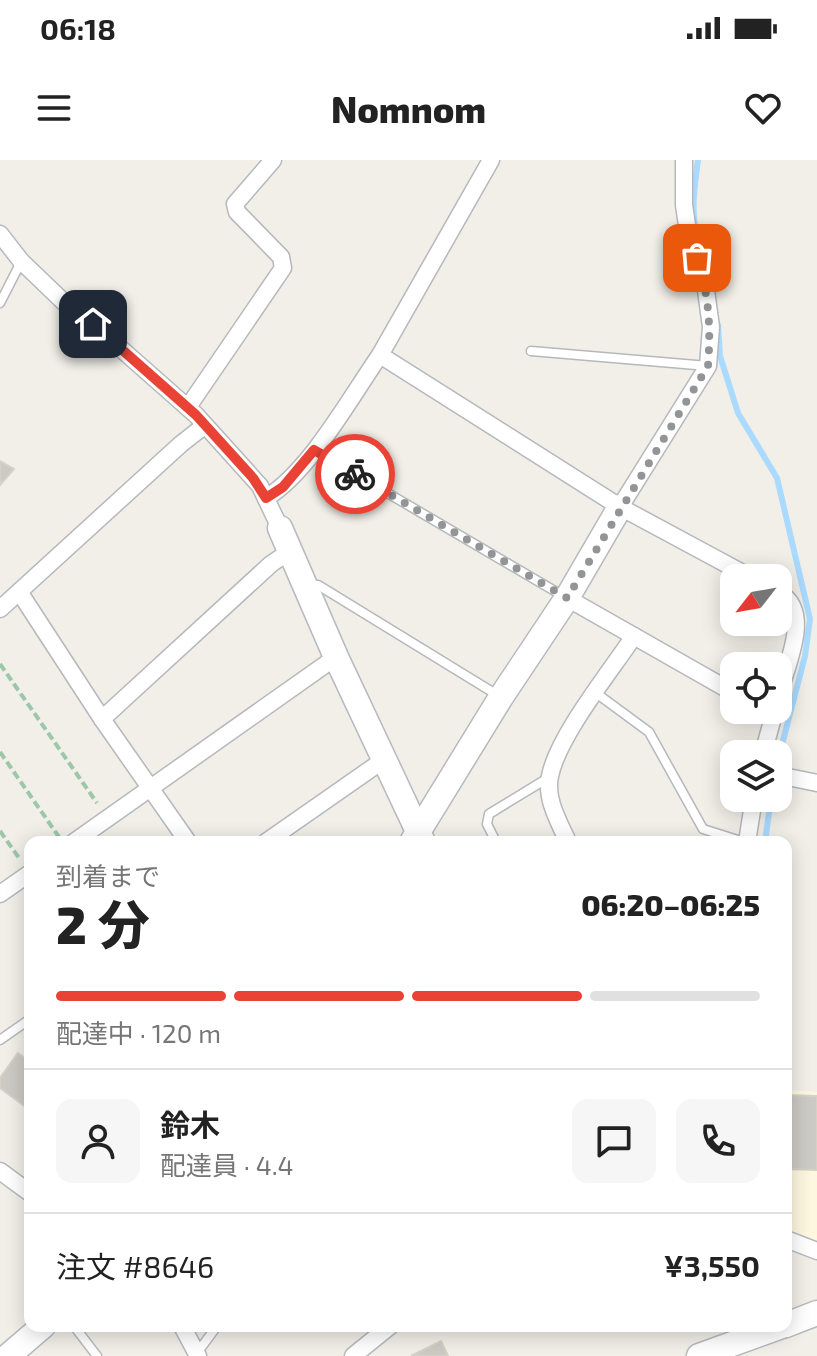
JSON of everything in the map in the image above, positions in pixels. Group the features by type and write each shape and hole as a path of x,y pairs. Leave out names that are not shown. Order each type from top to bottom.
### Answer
{"street":[{"path":"188,407 283,268 281,257 237,212 235,204 273,160"},
{"path":"266,498 283,487 314,450 380,355 491,160"},
{"path":"420,836 501,697 567,598 708,366 711,327 705,283 686,219 684,160"},
{"path":"0,234 21,261 71,309 93,324 188,407 253,478 266,498 307,586 417,836"},
{"path":"380,355 620,507 726,564"},
{"path":"0,609 204,426"},
{"path":"102,719 271,564 290,551"},
{"path":"20,593 102,719 184,836"},
{"path":"567,598 720,685"},
{"path":"790,652 798,622 792,602"},
{"path":"565,836 554,812 550,777 569,732 634,636"},
{"path":"82,836 336,657"},
{"path":"275,836 385,759"},
{"path":"792,778 817,783"},
{"path":"747,836 751,812"},
{"path":"0,894 24,877"},
{"path":"0,1171 24,1189"},
{"path":"792,1241 817,1251"},
{"path":"792,1322 817,1313"},
{"path":"8,1356 36,1332"},
{"path":"185,1332 198,1355"},
{"path":"353,1356 383,1332"},
{"path":"699,1356 765,1332"}],"lane":[{"path":"0,303 21,261"},
{"path":"531,351 708,366"},
{"path":"314,450 567,598"},
{"path":"307,586 318,585 501,697"},
{"path":"596,693 649,732 703,829 726,836"},
{"path":"493,836 487,824 489,814 550,777"},
{"path":"0,1040 24,1023"},
{"path":"79,1332 97,1356"},
{"path":"198,1355 213,1332"}],"path":[{"path":"0,664 108,818"},
{"path":"0,752 59,836"},
{"path":"0,831 24,865"}],"shaded area":[{"path":"792,1090 817,1092 817,1243 792,1235"}],"building":[{"path":"0,461 14,469 0,485"},
{"path":"18,1053 24,1058 24,1106 0,1088 0,1078"},
{"path":"792,1095 817,1096 817,1170 792,1169"},
{"path":"441,1341 448,1356 411,1356"}],"waterway":[{"path":"698,160 695,222 713,286"},
{"path":"718,325 720,356 738,413 777,478 810,619 805,656 783,740"},
{"path":"766,836 769,812"}],"way so far":[{"path":"355,474 567,598 708,366 711,327 705,283 697,258"}],"route":[{"path":"93,324 196,415 260,486 266,498 283,487 314,450 355,474"}]}
